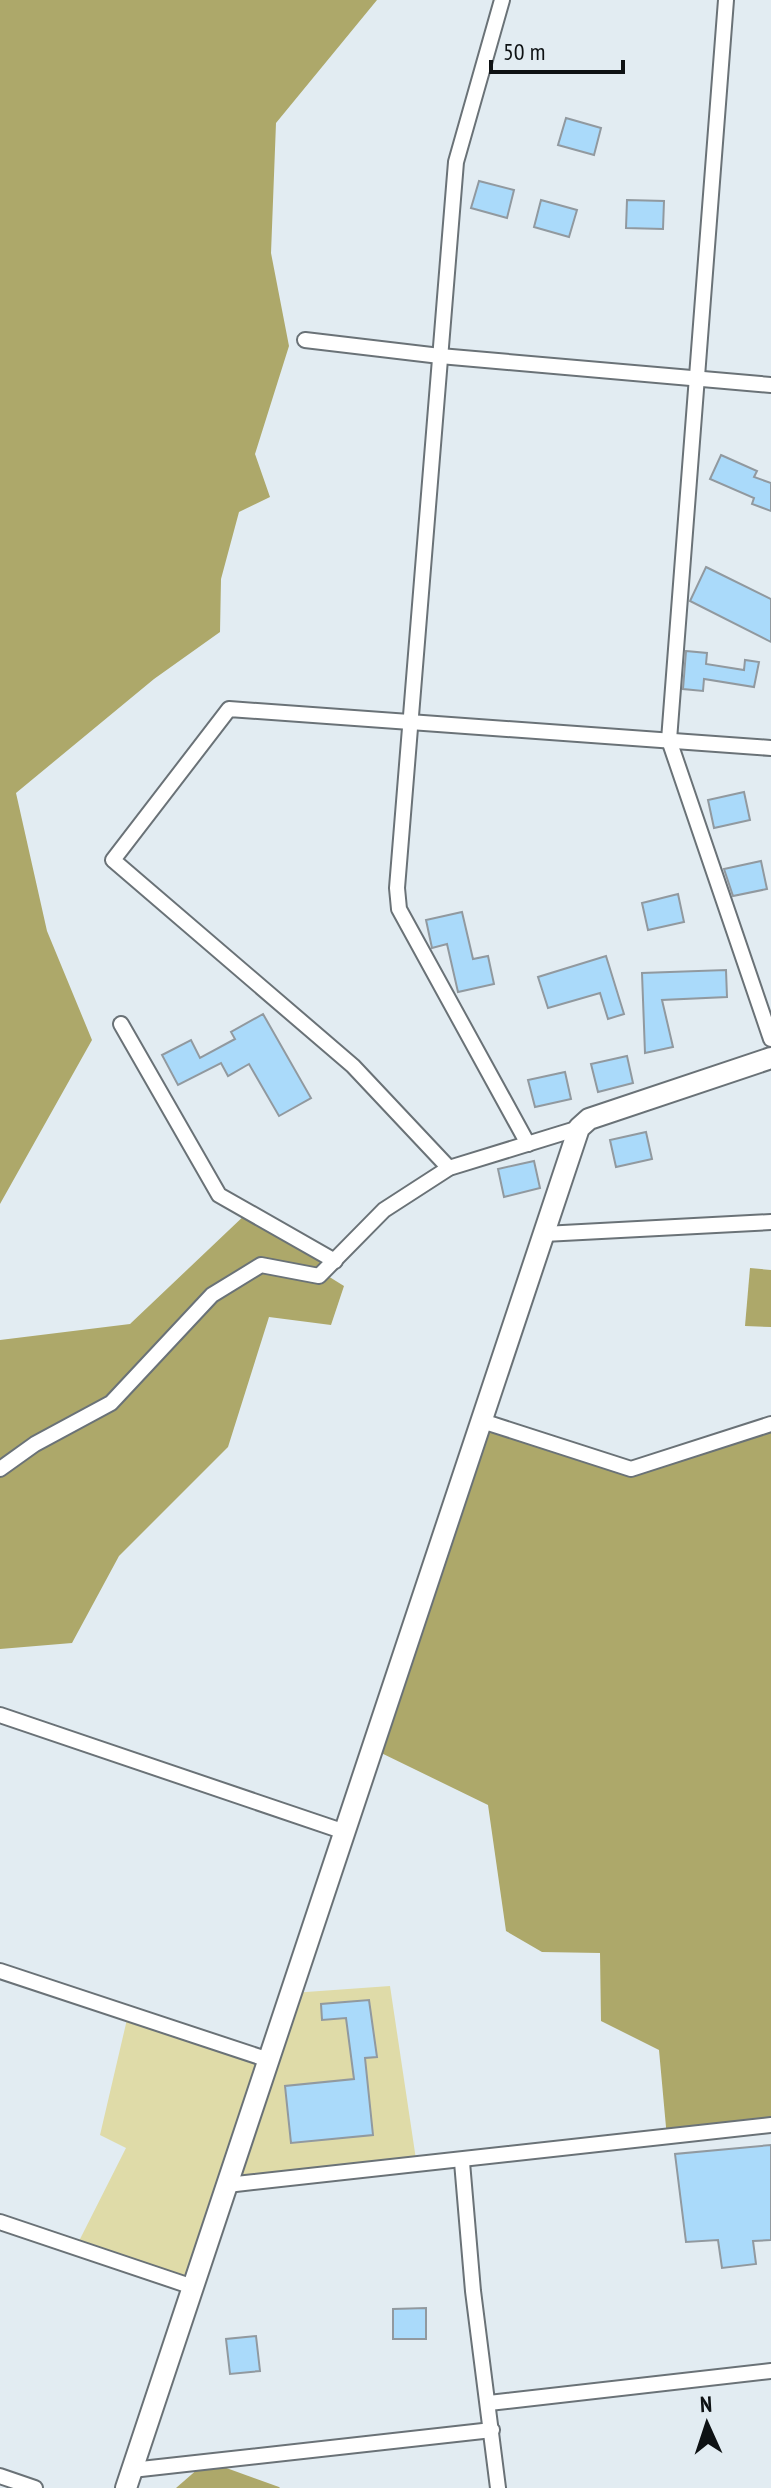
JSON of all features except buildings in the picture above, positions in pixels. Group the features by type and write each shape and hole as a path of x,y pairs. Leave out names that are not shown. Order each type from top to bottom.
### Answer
{"street":[{"path":"502,0 456,162 397,888 399,909 528,1144"},
{"path":"726,0 669,740 771,1039"},
{"path":"305,340 440,356 771,385"},
{"path":"449,1168 353,1066 113,860 229,709 412,719 771,748"},
{"path":"121,1024 219,1195 335,1261"},
{"path":"0,1469 35,1444 111,1403 212,1295 261,1265 319,1276 384,1210 449,1168 579,1128 589,1119 771,1058"},
{"path":"492,2430 129,2479 579,1128"},
{"path":"544,1234 771,1222"},
{"path":"482,1421 631,1469 771,1424"},
{"path":"0,1715 345,1832"},
{"path":"0,1971 269,2060"},
{"path":"227,2185 462,2162 771,2125"},
{"path":"462,2162 498,2488"},
{"path":"0,2222 193,2287"},
{"path":"489,2403 771,2371"},
{"path":"0,2476 35,2488"}],"shaded area":[{"path":"0,0 377,0 276,123 271,253 289,346 255,454 270,497 239,512 221,579 220,632 154,679 16,793 47,931 92,1040 0,1204"},
{"path":"248,1212 335,1261 323,1273 344,1286 331,1325 269,1317 228,1447 119,1556 72,1643 0,1649 0,1340 130,1324"},
{"path":"750,1268 771,1270 771,1327 745,1326"},
{"path":"491,1424 545,1450 601,1468 637,1472 771,1425 771,2131 667,2138 659,2050 601,2021 600,1953 542,1952 506,1931 488,1805 373,1749"},
{"path":"390,1986 417,2166 227,2185 193,2287 76,2247 126,2148 100,2135 128,2015 269,2060 292,1993"},
{"path":"207,2461 279,2487 280,2488 176,2488"}]}
